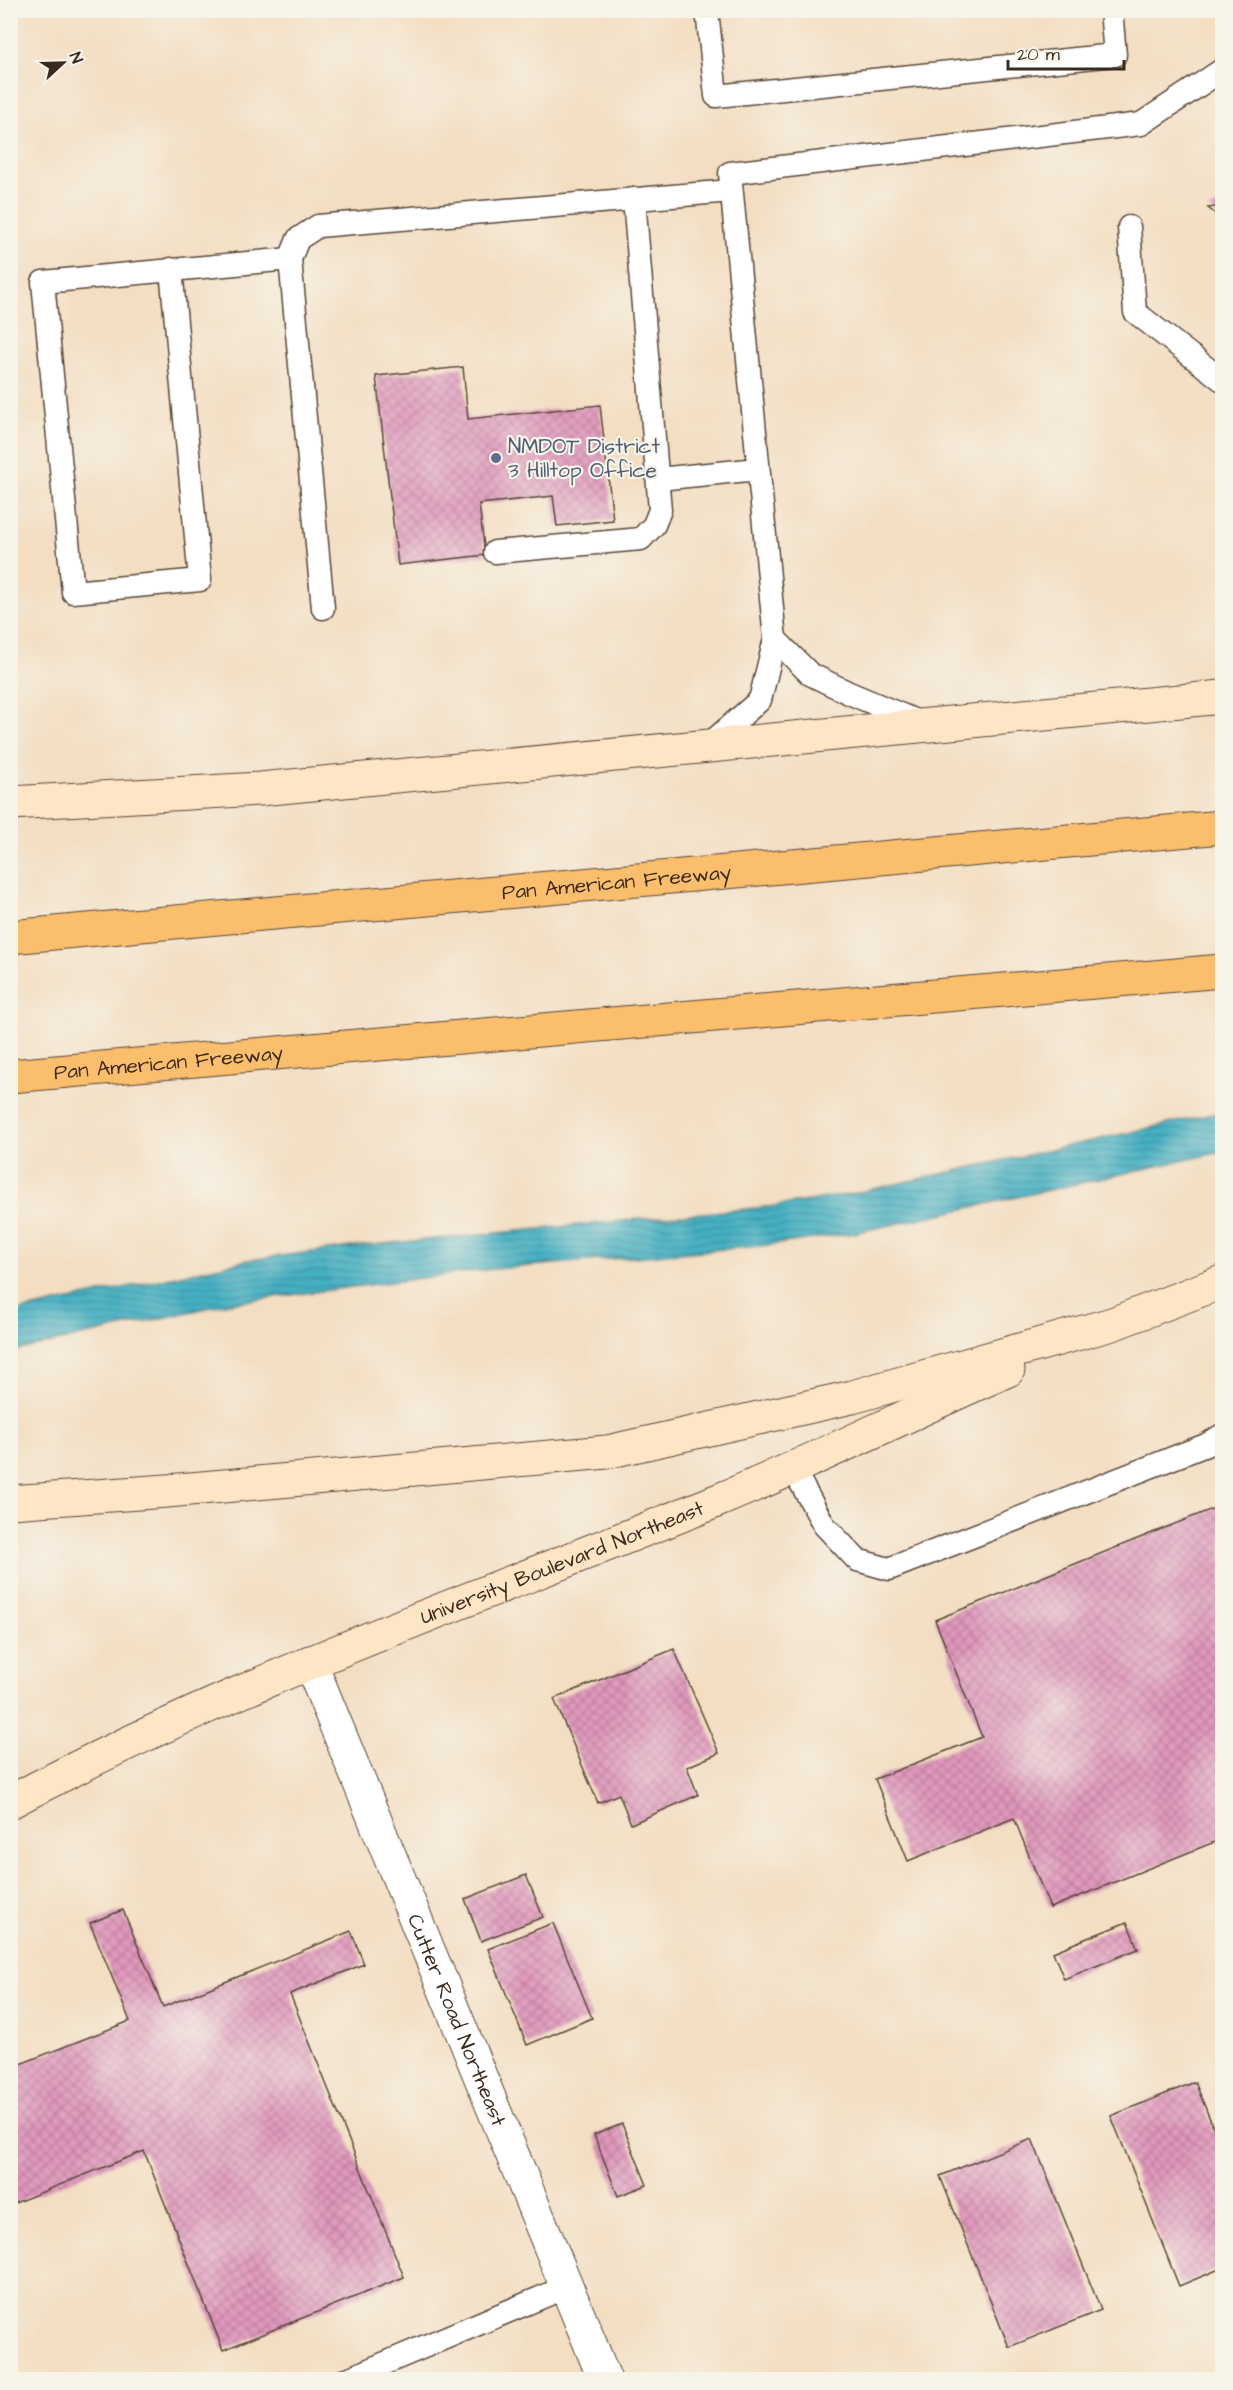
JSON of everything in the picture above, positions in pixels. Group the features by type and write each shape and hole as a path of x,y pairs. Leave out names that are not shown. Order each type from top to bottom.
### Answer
{"highway":[{"name":"Pan American Freeway","path":"10,937 1222,827"},
{"name":"Pan American Freeway","path":"10,1076 1222,970"}],"main road":[{"path":"10,803 260,789 929,727 1222,697"},
{"path":"10,1502 167,1491 607,1452 852,1397 1112,1324 1222,1282"},
{"name":"University Boulevard Northeast","path":"10,1802 87,1761 183,1716 310,1662 721,1499 1112,1324"}],"street":[{"name":"Cutter Road Northeast","path":"310,1662 605,2379"}],"lane":[{"path":"707,10 716,96 1115,55 1111,10"},
{"path":"705,747 760,700 775,639 730,173 1141,124 1222,70"},
{"path":"323,608 290,259 298,239 318,226 731,191"},
{"path":"495,552 641,539 654,525 660,510 634,199"},
{"path":"1129,227 1135,312 1222,381"},
{"path":"171,269 201,580 73,592 43,282 171,269 290,259"},
{"path":"658,479 758,469"},
{"path":"775,639 810,674 929,727"},
{"path":"792,1467 824,1525 857,1560 889,1569 1206,1445 1222,1435"},
{"path":"345,2379 566,2287"}],"water":[{"path":"1222,1112 1222,1152 854,1233 770,1245 484,1270 229,1303 11,1352 11,1313 247,1260 351,1247 776,1206 846,1195"}],"building":[{"path":"1222,206 1222,219 1208,208"},
{"name":"NMDOT District 3 Hilltop Office","path":"463,367 468,419 600,405 613,520 557,526 553,496 479,504 485,555 398,565 376,376"},
{"path":"1222,1505 1222,1839 1050,1908 1014,1818 908,1861 875,1779 982,1737 935,1620"},
{"path":"674,1649 719,1753 687,1767 698,1795 631,1824 619,1794 598,1803 554,1699"},
{"path":"526,1875 543,1917 481,1941 465,1899"},
{"path":"123,1910 163,2007 351,1931 364,1964 290,1994 404,2277 223,2350 144,2151 10,2205 10,2068 130,2021 90,1923"},
{"path":"1127,1922 1138,1949 1064,1979 1053,1952"},
{"path":"553,1923 592,2018 527,2045 488,1949"},
{"path":"1195,2082 1222,2149 1222,2268 1179,2286 1111,2116"},
{"path":"622,2124 647,2185 618,2196 594,2135"},
{"path":"1032,2139 1101,2310 1009,2347 940,2176"}],"place":[{"name":"NMDOT District 3 Hilltop Office","path":"496,458"}]}
